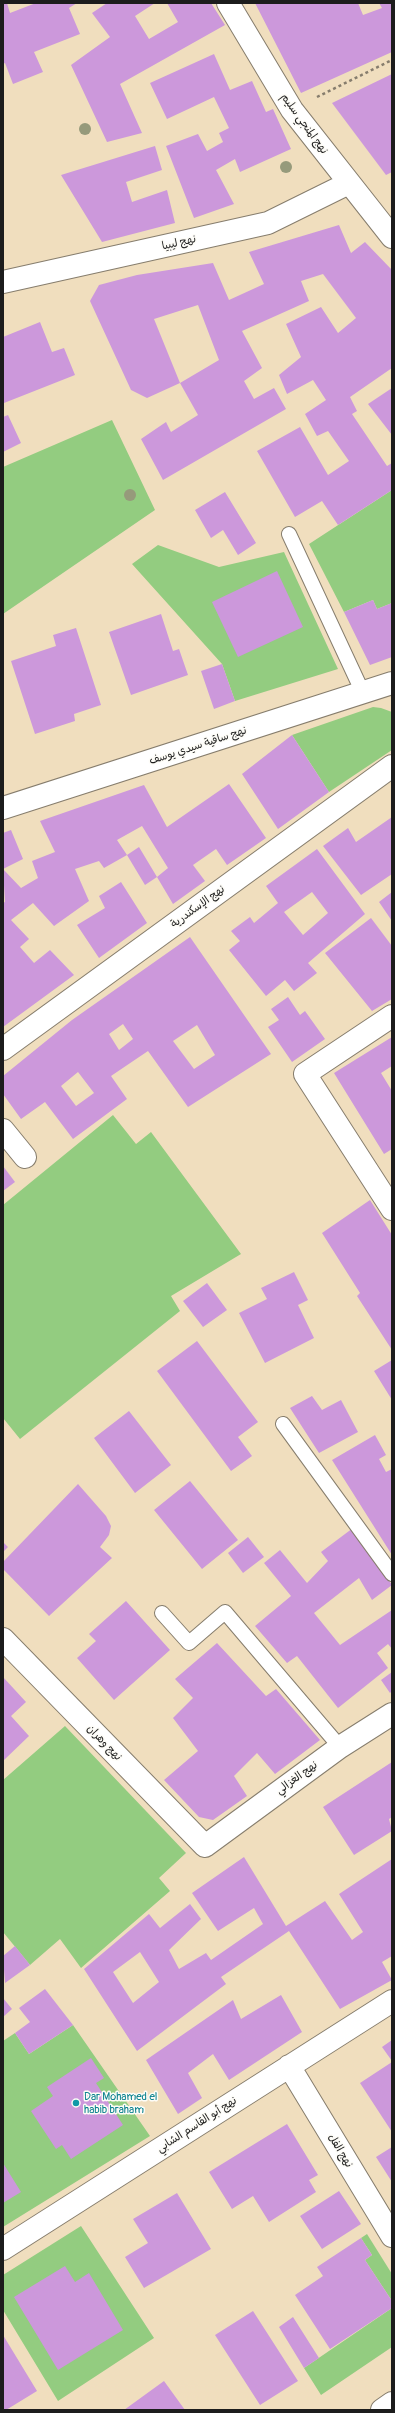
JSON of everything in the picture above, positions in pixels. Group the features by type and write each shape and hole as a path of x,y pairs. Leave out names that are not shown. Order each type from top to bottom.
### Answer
{"street":[{"name":"نهج المنجي سليم","path":"228,3 292,110 349,184 392,236"},
{"name":"نهج ليبيا","path":"3,282 268,223 349,184"},
{"name":"نهج ساقية سيدي يوسف","path":"3,808 392,683"},
{"path":"363,693 376,690 392,692"},
{"name":"نهج الإسكندرية","path":"3,1049 392,766"},
{"path":"392,1016 304,1074 392,1209"},
{"path":"3,1130 25,1156"},
{"name":"نهج وهران","path":"3,1639 205,1846"},
{"name":"نهج الغزالي","path":"205,1846 340,1747 392,1714"},
{"name":"نهج أبو القاسم الشابي","path":"3,2249 392,2001"},
{"name":"نهج الفل","path":"288,2066 392,2236"},
{"path":"382,2410 392,2403"}],"lane":[{"path":"289,534 363,693"},
{"path":"283,1424 392,1574"},
{"path":"162,1612 189,1643 225,1612 340,1747"}],"path":[{"path":"292,110 392,60"}],"green space":[{"path":"112,420 155,510 3,614 3,467"},
{"path":"392,490 392,603 377,609 373,600 344,612 309,544"},
{"path":"158,545 219,567 284,552 338,669 235,701 222,664 132,564"},
{"path":"373,707 392,712 392,750 329,792 292,735"},
{"path":"113,1115 136,1144 151,1132 241,1254 171,1296 180,1311 20,1439 3,1418 3,1205"},
{"path":"65,1726 186,1853 159,1878 170,1891 81,1968 60,1939 30,1965 3,1932 3,1780"},
{"path":"73,2025 150,2136 3,2227 3,2041 15,2033 29,2054"},
{"path":"81,2226 154,2338 58,2401 3,2310 3,2275"},
{"path":"367,2234 392,2274 392,2301 365,2260 372,2255 361,2238"},
{"path":"392,2308 392,2347 321,2395 304,2368"}],"building":[{"path":"3,3 7,3 10,13 36,3 77,3 69,8 80,34 34,52 43,72 13,84 5,63 3,64"},
{"path":"107,3 155,3 135,16 149,39 178,22 167,3 211,3 225,25 120,84 142,133 107,142 71,65 110,37 92,13"},
{"path":"255,3 358,3 363,15 382,8 379,3 392,3 392,52 301,93"},
{"path":"214,54 230,90 252,81 266,112 273,109 291,149 240,172 235,159 216,170 234,204 194,218 166,146 198,134 207,151 223,142 219,133 229,128 214,97 167,119 150,83"},
{"path":"392,74 392,172 386,175 332,103"},
{"path":"155,146 162,170 126,182 132,202 167,190 175,223 102,242 61,175"},
{"path":"339,225 351,253 365,242 392,270 392,368 350,397 357,411 352,414 387,466 392,463 392,490 338,525 322,501 295,517 257,451 300,427 328,475 349,461 328,431 317,436 305,414 326,400 313,380 287,394 279,375 301,357 286,324 321,307 338,333 356,318 323,274 301,281 309,301 242,331 262,368 244,381 254,399 274,388 286,409 163,480 141,439 166,422 171,432 198,415 180,383 147,398 131,390 90,301 99,285 137,275 213,263 229,300 264,284 249,252","holes":["198,305 219,360 180,383 154,319"]},
{"path":"40,322 52,352 64,348 75,375 4,403 3,337"},
{"path":"392,388 392,435 368,404"},
{"path":"8,415 21,443 3,452 3,417"},
{"path":"225,492 256,543 238,555 223,530 211,538 195,510"},
{"path":"277,571 303,627 238,657 212,602"},
{"path":"373,600 377,609 392,603 392,657 370,665 344,612"},
{"path":"161,614 173,651 179,649 188,675 131,695 109,632"},
{"path":"76,628 101,705 74,714 75,721 35,734 11,661 56,646 53,635"},
{"path":"222,664 235,701 214,709 201,671"},
{"path":"292,735 329,792 278,829 242,774"},
{"path":"229,784 266,838 227,865 216,849 193,865 205,881 173,904 157,877 168,868 142,826 117,840 127,855 104,868 99,861 75,869 89,901 54,926 33,903 11,920 29,939 20,947 34,963 50,950 74,975 3,1027 3,903 5,902 3,869 21,888 38,878 32,861 55,852 40,821 144,785 167,827"},
{"path":"392,817 392,874 361,895 323,846 348,828 356,842"},
{"path":"11,830 23,859 3,869 3,833"},
{"path":"139,847 157,877 145,885 127,855"},
{"path":"317,849 365,914 308,963 317,973 294,991 285,980 266,996 229,950 240,941 231,931 250,917 254,923 278,903 266,886","holes":["312,892 328,913 303,935 284,912"]},
{"path":"121,882 147,923 99,958 77,925 105,908 99,896"},
{"path":"392,892 392,921 379,902"},
{"path":"371,918 392,946 392,999 372,1011 325,953"},
{"path":"190,937 271,1054 188,1107 148,1051 111,1076 127,1099 73,1139 45,1102 21,1119 3,1094 3,1076 72,1020","holes":["123,1024 133,1039 119,1050 109,1034","197,1025 215,1055 194,1069 173,1041","78,1072 94,1093 76,1106 61,1086"]},
{"path":"288,997 300,1015 305,1011 325,1039 292,1062 268,1027 279,1020 271,1009"},
{"path":"392,1037 392,1066 381,1073 392,1091 392,1149 384,1154 334,1073"},
{"path":"3,1166 15,1182 3,1191"},
{"path":"370,1200 392,1235 392,1350 357,1296 360,1293 322,1233"},
{"path":"294,1272 308,1300 298,1305 314,1338 265,1363 239,1313 267,1299 261,1288"},
{"path":"207,1283 227,1310 203,1327 183,1301"},
{"path":"197,1341 258,1422 238,1437 252,1456 231,1471 157,1371"},
{"path":"392,1360 392,1400 374,1371"},
{"path":"312,1396 322,1410 341,1400 358,1432 319,1453 290,1408"},
{"path":"129,1411 171,1465 135,1493 94,1438"},
{"path":"375,1435 386,1455 379,1459 386,1472 392,1469 392,1555 332,1460"},
{"path":"190,1481 238,1540 202,1569 154,1510"},
{"path":"78,1484 106,1516 111,1526 109,1535 100,1547 112,1558 49,1616 3,1569 3,1562"},
{"path":"353,1528 392,1585 372,1600 359,1578 314,1613 340,1645 392,1610 392,1649 388,1644 377,1653 388,1668 338,1708 297,1656 287,1663 255,1626 291,1596 264,1563 280,1550 307,1583 328,1561 321,1552"},
{"path":"248,1537 264,1557 243,1573 228,1553"},
{"path":"3,1542 8,1547 3,1552"},
{"path":"126,1601 170,1650 114,1700 77,1658 96,1641 89,1634"},
{"path":"217,1643 266,1696 276,1689 320,1740 275,1774 257,1753 234,1776 247,1796 213,1820 199,1817 164,1780 198,1751 173,1718 193,1698 175,1679"},
{"path":"392,1672 392,1691 390,1693 381,1680"},
{"path":"3,1677 26,1702 11,1716 29,1736 3,1761"},
{"path":"392,1762 392,1817 389,1819 392,1831 354,1855 323,1807"},
{"path":"244,1857 286,1926 325,1901 352,1940 363,1932 339,1894 392,1859 392,1956 382,1962 392,1980 340,2009 289,1931 221,1977 226,1984 137,2051 84,1969 149,1914 160,1928 190,1904 201,1919 169,1950 179,1969 206,1953 211,1960 263,1924 254,1908 218,1931 192,1893","holes":["140,1952 159,1982 133,2003 113,1972"]},
{"path":"15,1946 30,1965 5,1983 3,1956"},
{"path":"45,1989 73,2025 29,2054 15,2033 30,2022 19,2008"},
{"path":"281,1995 302,2032 229,2080 213,2054 188,2073 202,2098 178,2114 146,2060 233,2000 241,2019"},
{"path":"3,1998 12,2009 3,2017"},
{"path":"392,2040 392,2061 382,2047"},
{"name":"Dar Mohamed el habib braham","path":"91,2058 104,2078 96,2083 123,2125 71,2159 62,2145 56,2149 31,2111 53,2096 47,2087"},
{"path":"392,2062 392,2132 360,2083"},
{"path":"287,2124 318,2175 309,2180 316,2192 269,2222 253,2196 232,2209 209,2172"},
{"path":"392,2147 392,2182 376,2157"},
{"path":"3,2163 21,2192 3,2203"},
{"path":"339,2191 361,2224 322,2249 300,2216"},
{"path":"177,2193 211,2249 144,2288 125,2257 148,2243 133,2219"},
{"path":"361,2238 372,2255 365,2260 392,2301 392,2308 330,2349 295,2295 323,2276 317,2267"},
{"path":"65,2266 75,2282 89,2273 123,2330 58,2370 14,2297"},
{"path":"253,2311 298,2381 260,2405 215,2335"},
{"path":"293,2317 319,2358 304,2368 279,2327"},
{"path":"3,2335 37,2391 6,2410 3,2410"},
{"path":"164,2381 185,2410 124,2410"}],"place":[{"name":"Dar Mohamed el habib braham","path":"76,2103"}]}
